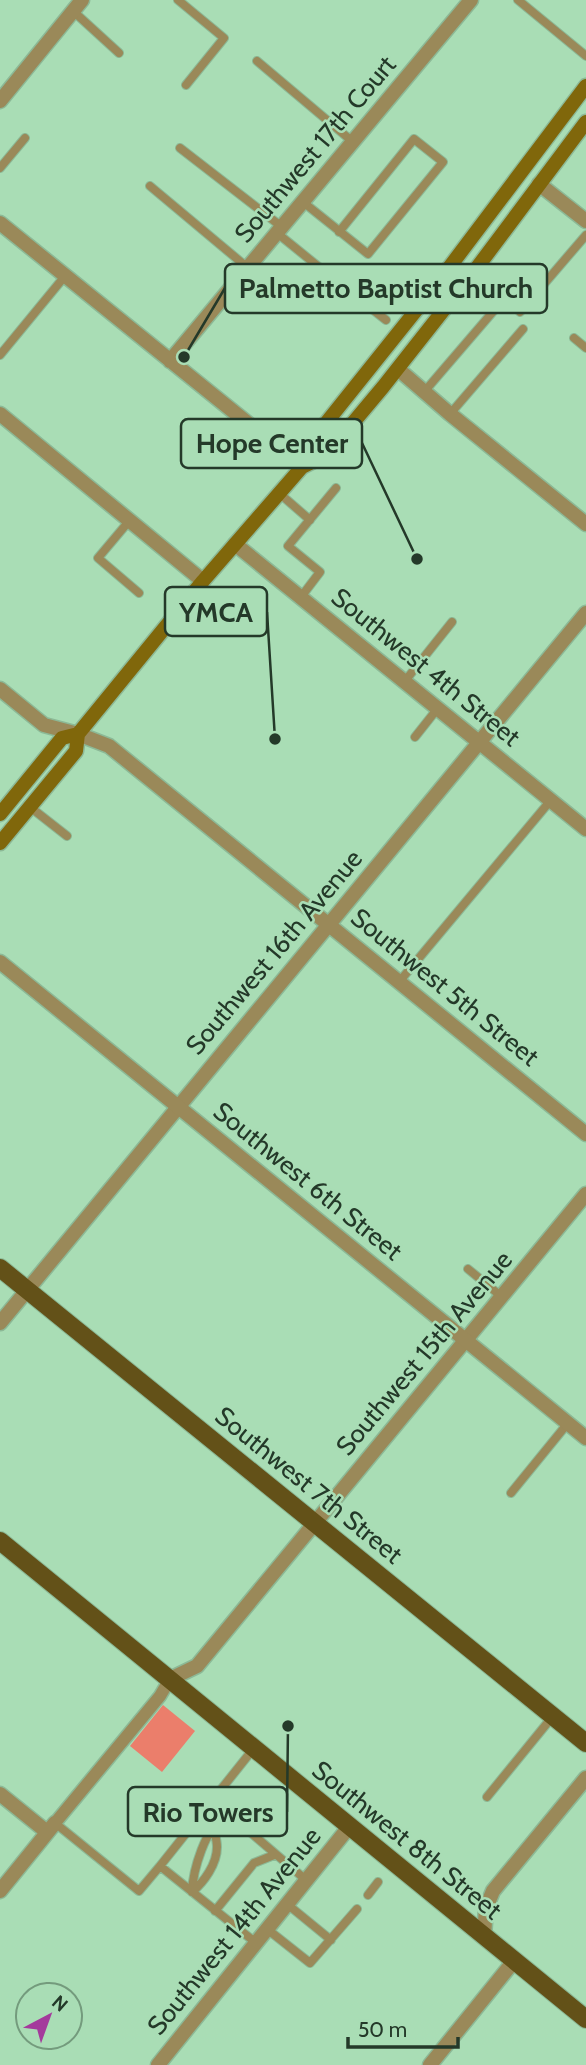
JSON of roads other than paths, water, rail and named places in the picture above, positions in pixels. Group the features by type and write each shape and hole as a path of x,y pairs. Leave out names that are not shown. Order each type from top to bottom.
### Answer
{"main road":[{"path":"0,843 76,751 78,734 203,581 302,467 310,443 396,337 586,86"},
{"path":"302,467 326,455 398,369 586,122"},
{"path":"515,182 531,180 539,184"},
{"path":"396,337 394,359 398,369"},
{"path":"0,814 62,738 78,734"},
{"name":"Southwest 7th Street","path":"0,1268 586,1743"},
{"name":"Southwest 8th Street","path":"0,1541 586,2019"}],"street":[{"name":"Southwest 17th Court","path":"170,361 471,0"},
{"path":"0,101 77,5"},
{"path":"539,184 586,221"},
{"path":"0,223 302,467"},
{"path":"398,369 586,524"},
{"path":"0,414 203,581"},
{"name":"Southwest 4th Street","path":"235,544 586,829"},
{"name":"Southwest 16th Avenue","path":"0,1322 586,613"},
{"name":"Southwest 5th Street","path":"0,689 44,725 109,746 586,1134"},
{"name":"Southwest 6th Street","path":"0,962 586,1438"},
{"name":"Southwest 15th Avenue","path":"0,1891 160,1696 170,1679 197,1666 586,1195"},
{"path":"484,1936 485,1908 494,1891 586,1778"},
{"path":"0,1794 51,1827"},
{"name":"Southwest 14th Avenue","path":"158,2065 349,1827"},
{"path":"430,2065 514,1961"}],"lane":[{"path":"178,0 224,38 186,85"},
{"path":"518,0 586,56"},
{"path":"77,5 119,53"},
{"path":"257,61 353,142"},
{"path":"0,168 25,138"},
{"path":"303,202 339,232 368,254 443,162 414,139 339,232"},
{"path":"180,148 330,276 386,320"},
{"path":"150,186 282,299 298,305 310,301 330,276"},
{"path":"520,312 586,235"},
{"path":"0,355 65,276"},
{"path":"424,392 497,307"},
{"path":"450,414 523,329"},
{"path":"574,338 586,348"},
{"path":"301,597 320,572 288,546 335,488"},
{"path":"279,494 310,520"},
{"path":"130,520 98,558 139,593"},
{"path":"405,681 452,622"},
{"path":"415,737 438,708"},
{"path":"399,982 551,800"},
{"path":"30,807 67,836"},
{"path":"468,1269 502,1297"},
{"path":"510,1493 568,1423"},
{"path":"487,1797 553,1716"},
{"path":"51,1827 139,1891 254,1748"},
{"path":"192,1892 192,1877 205,1843 221,1818 230,1817 306,1880"},
{"path":"192,1892 202,1884 209,1873 217,1848 214,1829"},
{"path":"215,1911 254,1863 274,1854"},
{"path":"160,1866 256,1943"},
{"path":"368,1895 378,1882"},
{"path":"287,1904 331,1940"},
{"path":"267,1929 310,1963 357,1909"}],"place":[{"name":"Palmetto Baptist Church","path":"184,357"},
{"name":"Hope Center","path":"417,559"},
{"name":"YMCA","path":"275,739"},
{"name":"Rio Towers","path":"288,1726"}]}
